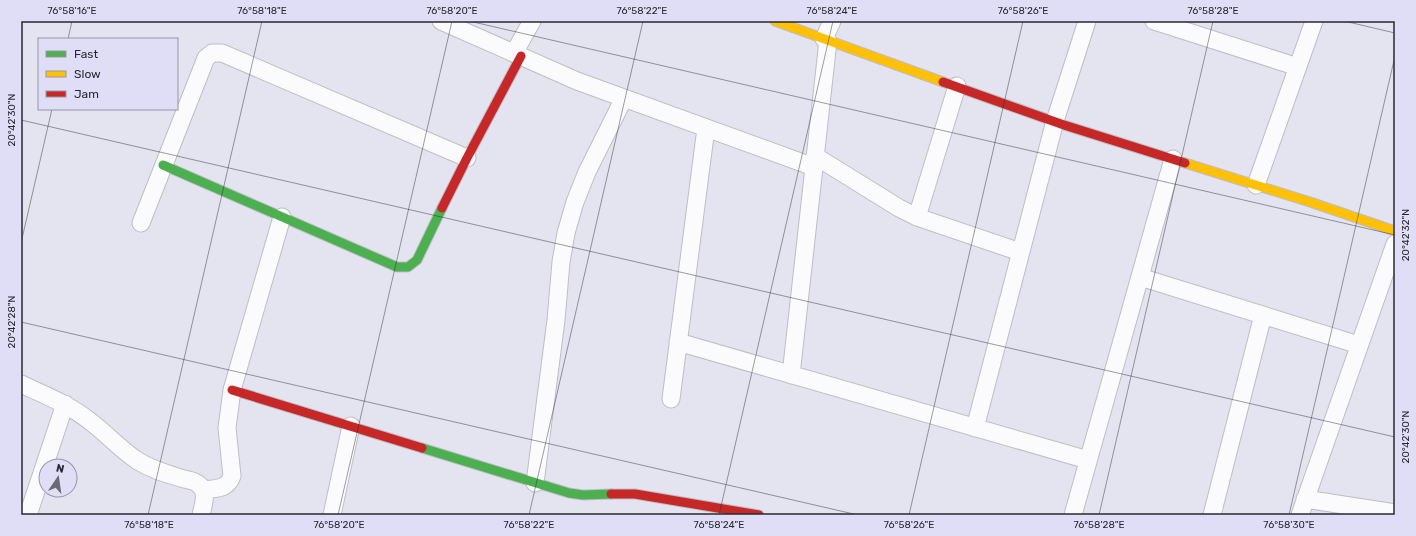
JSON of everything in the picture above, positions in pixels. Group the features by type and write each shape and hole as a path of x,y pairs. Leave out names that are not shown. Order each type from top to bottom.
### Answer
{"street":[{"path":"441,21 577,81 706,128 815,162 917,217 1020,252"},
{"path":"164,165 397,267 408,267 417,260 517,55 532,21"},
{"path":"775,21 1055,121 1310,202 1395,232"},
{"path":"791,375 815,162 826,40 832,21"},
{"path":"975,428 1055,121 1086,21"},
{"path":"1154,21 1298,66"},
{"path":"1256,185 1314,21"},
{"path":"141,223 206,58 212,53 222,53 467,158"},
{"path":"917,217 957,86"},
{"path":"535,483 556,320 561,262 566,232 575,202 587,172 624,98"},
{"path":"671,399 706,128"},
{"path":"1073,515 1173,159"},
{"path":"21,384 65,404 91,422 125,452 139,462 159,471 198,484 206,489 226,486 230,482 232,476 227,428 232,390 282,217"},
{"path":"1300,515 1395,244"},
{"path":"1140,277 1359,345"},
{"path":"1212,515 1263,315"},
{"path":"678,342 1088,460"},
{"path":"232,390 569,493 583,495 635,494 759,515"},
{"path":"28,515 65,404"},
{"path":"332,515 351,426"},
{"path":"201,515 206,489"},
{"path":"1305,499 1395,513"}],"traffic: fast":[{"path":"163,165 397,267 408,267 417,260 442,208"},
{"path":"422,448 569,493 583,495 611,494"}],"traffic: slow":[{"path":"775,21 943,82"},
{"path":"1185,163 1310,202 1395,231"}],"traffic: jam":[{"path":"442,208 521,56"},
{"path":"943,82 1064,125 1185,163"},
{"path":"232,390 422,448"},
{"path":"611,494 635,494 759,515"}]}
